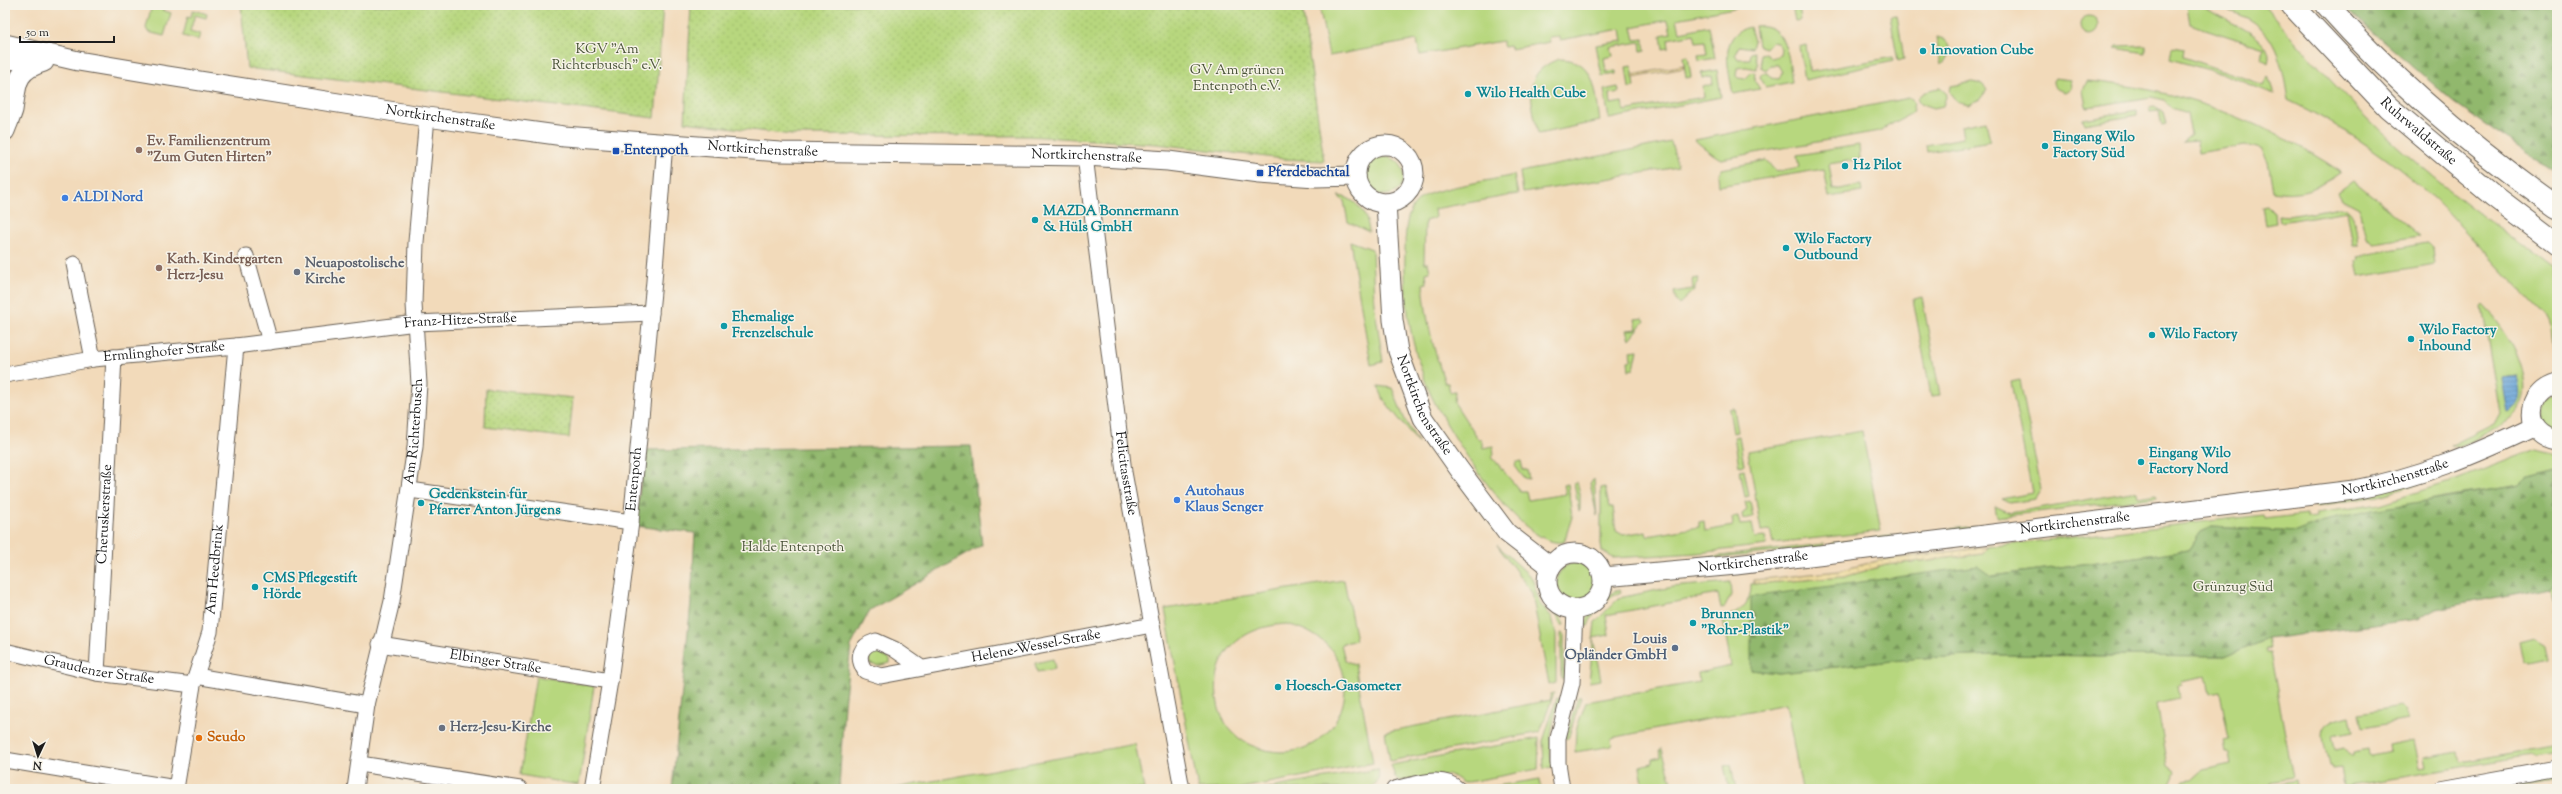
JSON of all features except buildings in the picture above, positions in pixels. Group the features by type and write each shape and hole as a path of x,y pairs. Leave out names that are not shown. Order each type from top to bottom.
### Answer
{"highway":[{"name":"Ruhrwaldstraße","path":"2292,5 2388,107 2482,187 2557,244"},
{"name":"Ruhrwaldstraße","path":"2328,5 2378,59 2452,126 2513,176 2557,207"}],"main road":[{"name":"Nortkirchenstraße","path":"5,44 78,61 427,117 564,136 802,152 1085,156 1168,162 1260,173 1316,177 1356,176"},
{"name":"Nortkirchenstraße","path":"5,59 44,62 78,61"},
{"path":"5,131 12,111 14,89 20,76 32,66 44,62"},
{"path":"1390,146 1403,152 1408,158 1413,172 1411,186 1401,198 1386,203 1370,199 1364,194 1356,176 1358,163 1362,156 1375,147 1390,146"},
{"name":"Nortkirchenstraße","path":"1386,203 1393,320 1398,351 1423,418 1502,527 1551,567"},
{"path":"2557,384 2541,392 2535,399 2532,408 2535,426 2548,439 2557,441"},
{"name":"Nortkirchenstraße","path":"1604,577 1736,565 2354,490 2429,472 2470,457 2535,426"},
{"path":"1581,554 1596,562 1604,577 1604,586 1597,600 1587,607 1575,610 1559,605 1551,595 1547,583 1551,567 1563,555 1581,554"}],"street":[{"name":"Am Richterbusch","path":"356,789 367,705 380,644 392,601 410,490 419,384 416,323 416,242 427,117"},
{"name":"Entenpoth","path":"592,789 610,681 631,522 651,313 665,143"},
{"name":"Felicitasstraße","path":"1085,156 1124,472 1182,789"},
{"path":"246,256 270,342"},
{"name":"Ermlinghofer Straße","path":"74,264 93,359"},
{"name":"Franz-Hitze-Straße","path":"236,346 416,323 651,313"},
{"name":"Ermlinghofer Straße","path":"5,375 93,359 236,346"},
{"name":"Am Heedbrink","path":"176,788 194,680 210,632 236,346"},
{"name":"Cheruskerstraße","path":"97,673 114,357"},
{"path":"410,490 631,522"},
{"path":"1562,789 1558,757 1558,738 1572,683 1575,610"},
{"name":"Helene-Wessel-Straße","path":"920,667 1152,625"},
{"name":"Elbinger Straße","path":"380,644 610,681"},
{"name":"Graudenzer Straße","path":"5,652 97,673 194,680 367,705"},
{"path":"5,760 176,788"},
{"path":"360,764 520,789"},
{"path":"2441,789 2557,768"},
{"path":"1394,789 1436,781 1447,781 1458,789"}],"green space":[{"path":"152,5 164,5 162,10 171,13 164,36 148,32 146,28"},
{"name":"KGV \"Am Richterbusch\" e.V.","path":"241,5 663,5 655,118 247,68"},
{"name":"GV Am grünen Entenpoth e.V.","path":"691,5 1302,5 1324,161 1284,159 1157,144 1027,136 792,135 685,122"},
{"path":"1319,5 1744,6 1677,19 1680,32 1709,26 1715,58 1699,61 1698,55 1707,54 1705,41 1696,42 1694,34 1668,39 1669,48 1663,49 1661,35 1671,33 1668,20 1632,27 1635,40 1643,39 1645,50 1641,51 1640,42 1611,47 1613,56 1604,58 1606,72 1616,71 1616,74 1602,76 1596,45 1623,41 1621,29 1560,40 1559,37 1549,38 1550,42 1511,49 1510,46 1504,47 1502,41 1420,55 1417,40 1329,56"},
{"path":"1792,5 1799,5 1801,20 1795,21"},
{"path":"2187,5 2203,5 2220,17 2256,36 2264,44 2269,54 2268,64 2262,60 2264,48 2190,24"},
{"path":"2215,5 2264,5 2339,89 2378,129 2454,194 2557,272 2557,358 2554,353 2549,327 2544,315 2444,209 2409,177 2350,134 2288,100 2278,54 2267,34 2249,19"},
{"path":"2342,5 2557,5 2557,174 2455,103"},
{"path":"193,10 207,14 206,18 195,15 190,31 200,34 198,40 183,36 188,16 191,17"},
{"path":"1897,15 1904,59 1898,61 1890,16"},
{"path":"2089,16 2095,19 2098,25 2095,31 2089,34 2083,31 2080,25 2083,19"},
{"path":"1755,26 1766,26 1774,30 1780,36 1787,53 1792,82 1766,87 1760,77 1762,73 1767,73 1771,78 1779,79 1782,72 1778,65 1770,65 1766,70 1762,68 1760,54 1766,53 1772,58 1780,55 1781,48 1776,42 1772,41 1766,48 1758,46"},
{"path":"1750,27 1754,41 1752,48 1739,46 1735,54 1738,59 1750,59 1751,53 1754,52 1758,65 1756,69 1746,67 1737,68 1736,76 1738,78 1745,79 1752,72 1755,73 1754,80 1760,89 1733,94 1728,65 1729,45 1733,37 1740,31"},
{"path":"1936,37 1945,40 1949,46 1947,58 1941,65"},
{"path":"1806,45 1810,72 1893,57 1894,61 1805,80 1799,47"},
{"path":"2146,45 2146,53 2115,48 2117,46"},
{"path":"2172,47 2184,49 2183,57 2264,85 2268,76 2274,94 2220,73 2170,59"},
{"path":"1688,56 1691,77 1686,78 1683,57"},
{"path":"1559,59 1571,60 1581,65 1587,71 1592,79 1595,89 1600,121 1538,134 1532,99 1534,80 1538,72 1547,65"},
{"path":"1632,66 1635,87 1629,88 1626,67"},
{"path":"1717,70 1721,97 1609,119 1604,90 1618,87 1619,92 1610,94 1611,104 1622,102 1624,111 1704,97 1703,87 1713,84 1712,76 1702,78 1701,73"},
{"path":"2055,78 2070,80 2071,88 2065,92 2058,89 2053,83"},
{"path":"2087,81 2154,91 2220,110 2283,138 2313,154 2341,172 2325,182 2309,189 2292,192 2273,191 2268,161 2261,149 2245,145 2198,153 2197,141 2182,142 2191,135 2187,113 2171,108 2164,100 2151,97 2088,107 2086,106 2083,91"},
{"path":"1973,82 1982,84 1987,90 1980,99 1969,105 1959,103 1950,92 1951,86"},
{"path":"1940,88 1947,94 1943,106 1934,108 1920,103 1917,98 1928,91"},
{"path":"1909,98 1914,102 1912,113 1879,131 1721,159 1695,140"},
{"path":"2154,107 2163,112 2166,124 2162,125 2159,111 2151,112 2150,108"},
{"path":"2137,110 2137,115 2084,124 2083,119"},
{"path":"1986,121 1990,141 1927,152 1926,145 1963,138 1961,126"},
{"path":"1671,142 1678,167 1523,193 1520,172"},
{"path":"1859,145 1860,159 1829,164 1833,190 1861,185 1862,192 1829,197 1824,169 1719,186 1718,174 1722,169 1766,160 1776,172 1799,167 1797,155"},
{"path":"1381,157 1389,157 1399,162 1403,169 1403,183 1399,190 1389,195 1381,195 1371,190 1369,187 1366,180 1366,172 1371,162 1374,160"},
{"path":"1514,175 1518,194 1434,209 1435,218 1425,221 1424,263 1428,263 1430,272 1426,273 1427,283 1423,284 1426,310 1437,358 1445,383 1448,383 1450,392 1455,391 1454,402 1478,439 1481,439 1483,448 1493,446 1494,455 1492,457 1520,491 1526,491 1528,500 1566,494 1564,485 1568,484 1572,517 1564,542 1547,540 1529,529 1509,510 1490,488 1472,463 1434,401 1416,353 1408,315 1405,277 1405,243 1407,221 1412,208 1423,197 1440,190"},
{"path":"2353,181 2420,236 2374,243 2366,238 2359,208 2342,199 2338,192"},
{"path":"1338,196 1350,200 1360,208 1366,219 1369,232 1348,222 1344,201"},
{"path":"2267,206 2275,214 2276,223 2265,225 2262,207"},
{"path":"2340,207 2350,212 2353,217 2358,246 2353,246 2347,211 2280,222 2279,215 2288,216"},
{"path":"1350,241 1372,249 1374,303 1383,362 1371,365"},
{"path":"2427,243 2433,249 2435,264 2359,277 2356,260 2359,259 2358,256"},
{"path":"1699,278 1694,290 1679,304 1676,300 1674,292 1693,289 1692,279"},
{"path":"1922,297 1940,395 1931,396 1913,299"},
{"path":"2484,305 2493,315 2510,340 2517,354 2525,383 2524,397 2517,412 2506,421 2471,442 2450,446 2494,424 2500,413 2482,307","holes":["2517,376 2519,399 2508,412 2501,378"]},
{"path":"1643,318 1645,321 1630,339 1627,330 1637,329 1635,319"},
{"path":"1638,350 1634,369 1629,370 1628,361 1632,360 1631,351"},
{"path":"2020,380 2041,489 2035,499 2010,503 2002,499 2032,493 2011,382"},
{"path":"1378,386 1392,388 1405,420 1419,444 1384,400"},
{"path":"486,389 573,398 569,438 485,427"},
{"path":"2557,395 2557,432 2551,429 2544,419 2544,408 2551,399"},
{"path":"1734,408 1738,432 1733,433 1729,409"},
{"path":"1862,431 1881,531 1773,543 1770,530 1761,531 1748,451"},
{"path":"1739,436 1744,465 1739,466 1734,437"},
{"name":"Halde Entenpoth","path":"971,446 982,545 870,610 851,646 844,705 839,789 672,789 691,602 695,533 636,526 644,450"},
{"path":"2537,449 2557,454 2557,471 2526,479 2520,485 2445,497 2321,522 2296,532 2212,527 2201,532 2188,550 1992,576 1751,670 1779,673 1921,658 1996,655 2225,657 2268,639 2270,648 2265,649 2266,652 2270,652 2293,778 2271,782 2272,786 2296,781 2297,786 2279,789 2178,789 2183,781 2192,780 2203,770 2232,764 2230,753 2226,753 2224,741 2229,740 2220,692 2210,694 2206,676 2180,681 2181,685 2177,686 2179,699 2157,704 2168,766 2175,771 2167,789 1802,789 1786,704 1611,738 1612,746 1575,752 1576,730 1586,702 1699,682 1698,673 1731,666 1723,619 1740,610 1744,606 1751,591 1751,584 1844,577 1886,565 1983,554 1987,547 2264,515 2265,519 2306,514 2306,518 2317,517 2317,513 2380,504 2456,480"},
{"path":"1521,461 1523,470 1527,470 1529,479 1524,478 1515,466 1516,462"},
{"path":"2462,467 2453,473 2379,496 2316,506 2315,502"},
{"path":"1744,469 1749,496 1745,497 1740,470"},
{"name":"Grünzug Süd","path":"2557,471 2557,577 2550,587 2436,609 2418,619 2268,639 2225,657 1996,655 1921,658 1779,673 1751,670 1751,597 1978,566 1992,576 2188,550 2201,532 2212,527 2296,532 2321,522 2372,510 2520,485 2526,479"},
{"path":"1594,479 1597,516 1590,483"},
{"path":"1577,482 1580,493 1579,511 1574,483"},
{"path":"1605,487 1609,507 1613,507 1616,531 1623,535 1646,531 1647,536 1699,527 1699,522 1704,521 1705,531 1733,526 1732,517 1738,516 1740,525 1752,524 1755,538 1765,537 1767,545 1698,553 1613,558 1602,551 1601,544 1601,488"},
{"path":"2137,491 2138,497 2156,494 2157,497 1997,517 1995,506 2010,513"},
{"path":"1750,501 1753,517 1743,519 1742,514 1747,510 1745,502"},
{"path":"1975,526 1976,529 1832,546 1832,543"},
{"path":"1824,544 1824,547 1692,561 1703,558"},
{"path":"1497,545 1532,578 1540,604 1552,617 1556,634 1556,683 1549,685 1532,593"},
{"path":"1572,563 1580,563 1590,568 1594,575 1594,589 1590,596 1580,601 1572,601 1562,596 1560,593 1557,586 1557,578 1562,568 1565,566"},
{"path":"2557,577 2557,608 2554,609 2550,587"},
{"path":"1344,580 1356,640 1341,644 1345,661 1355,664 1373,763 1237,789 1198,789 1165,609","holes":["1287,624 1319,638 1338,659 1345,684 1342,708 1329,730 1310,746 1284,752 1253,746 1235,735 1222,717 1218,704 1216,687 1218,671 1223,658 1232,646 1242,637 1255,630"]},
{"path":"1730,582 1731,595 1725,607 1721,608 1718,594 1606,615 1609,635 1593,638 1595,622 1619,598 1672,587"},
{"path":"1543,585 1546,596 1559,614 1564,625 1561,625 1556,614 1540,592 1539,586"},
{"path":"1620,589 1621,592 1616,594 1601,606 1593,616 1588,626 1585,626 1589,615 1598,604 1609,595"},
{"path":"1561,633 1564,633 1564,679 1561,678"},
{"path":"2535,637 2545,644 2548,660 2530,664 2524,661 2520,641"},
{"path":"1593,639 1601,680 1589,682"},
{"path":"876,651 890,659 890,663 877,666 870,664 869,658 871,653"},
{"path":"1053,659 1055,669 1037,672 1035,663"},
{"path":"536,676 594,686 579,785 520,775"},
{"path":"1554,693 1540,732 1390,761 1385,732 1551,700 1550,694"},
{"path":"1578,697 1581,697 1568,739 1565,738"},
{"path":"1557,698 1560,699 1553,724 1550,749 1552,767 1544,769 1543,741"},
{"path":"2401,706 2405,709 2408,720 2363,728 2360,713"},
{"path":"2350,715 2353,731 2332,735 2335,750 2345,748 2349,755 2353,755 2353,752 2368,749 2369,755 2371,756 2390,752 2389,745 2414,740 2420,768 2427,767 2425,757 2457,751 2462,762 2557,745 2557,753 2533,757 2532,755 2344,787 2341,768 2332,769 2331,765 2329,765 2323,732 2330,722"},
{"path":"1539,738 1538,769 1463,783 1451,775 1399,781 1395,777 1391,765"},
{"path":"1135,744 1144,789 889,789"},
{"path":"1660,749 1662,749 1674,789 1644,789 1640,766 1652,763 1652,759 1661,757"},
{"path":"1731,765 1736,789 1729,789 1724,766"},
{"path":"1378,769 1379,776 1377,782 1367,789 1264,789"},
{"path":"2557,777 2557,781 2510,789 2490,789"},
{"path":"1540,779 1541,789 1478,789"}],"sand":[{"path":"1684,65 1684,68 1633,78 1633,75"},
{"path":"1987,547 1983,554 1886,565 1844,577 1754,584 1754,580 1838,571 1881,560"}],"water":[{"path":"2517,376 2520,397 2516,405 2507,412 2501,378"}],"place":[{"name":"Innovation Cube","path":"1923,51"},
{"name":"Wilo Health Cube","path":"1468,94"},
{"name":"Eingang Wilo Factory Süd","path":"2045,146"},
{"name":"Ev. Familienzentrum \"Zum Guten Hirten\"","path":"139,150"},
{"name":"Entenpoth","path":"616,151"},
{"name":"H2 Pilot","path":"1845,166"},
{"name":"Pferdebachtal","path":"1260,173"},
{"name":"ALDI Nord","path":"65,198"},
{"name":"MAZDA Bonnermann & Hüls GmbH","path":"1035,220"},
{"name":"Wilo Factory Outbound","path":"1786,248"},
{"name":"Kath. Kindergarten Herz-Jesu","path":"159,268"},
{"name":"Neuapostolische Kirche","path":"297,272"},
{"name":"Ehemalige Frenzelschule","path":"724,326"},
{"name":"Wilo Factory","path":"2152,335"},
{"name":"Wilo Factory Inbound","path":"2411,339"},
{"name":"Eingang Wilo Factory Nord","path":"2141,462"},
{"name":"Autohaus Klaus Senger","path":"1177,500"},
{"name":"Gedenkstein für Pfarrer Anton Jürgens","path":"421,503"},
{"name":"CMS Pflegestift Hörde","path":"255,587"},
{"name":"Brunnen \"Rohr-Plastik\"","path":"1693,623"},
{"name":"Louis Opländer GmbH","path":"1675,648"},
{"name":"Hoesch-Gasometer","path":"1278,687"},
{"name":"Herz-Jesu-Kirche","path":"442,728"},
{"name":"Seudo","path":"199,738"}]}
